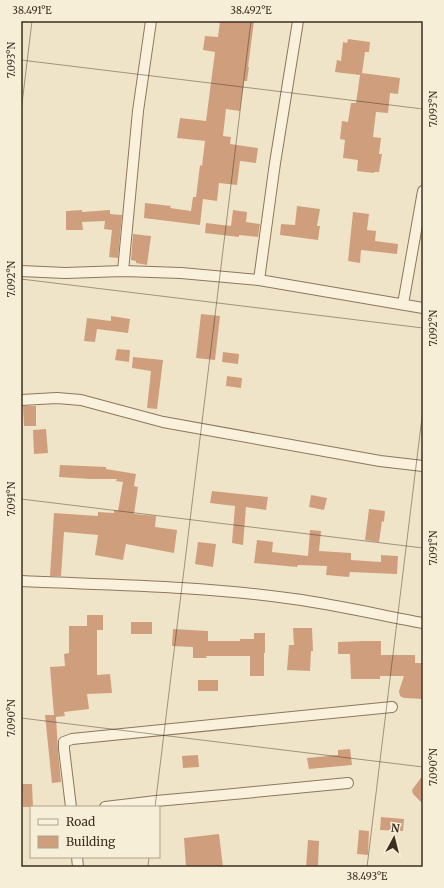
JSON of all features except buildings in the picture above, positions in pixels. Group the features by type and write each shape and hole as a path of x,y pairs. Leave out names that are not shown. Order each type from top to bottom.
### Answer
{"street":[{"path":"123,271 138,111 151,21"},
{"path":"260,280 275,163 298,21"},
{"path":"403,304 423,191"},
{"path":"21,271 65,273 123,271 181,273 260,280 423,308"},
{"path":"21,400 57,398 81,400 163,422 380,461 423,466"},
{"path":"21,581 154,586 226,591 295,599 423,623"},
{"path":"71,806 64,742 72,739 392,708"},
{"path":"114,806 348,783"}]}
